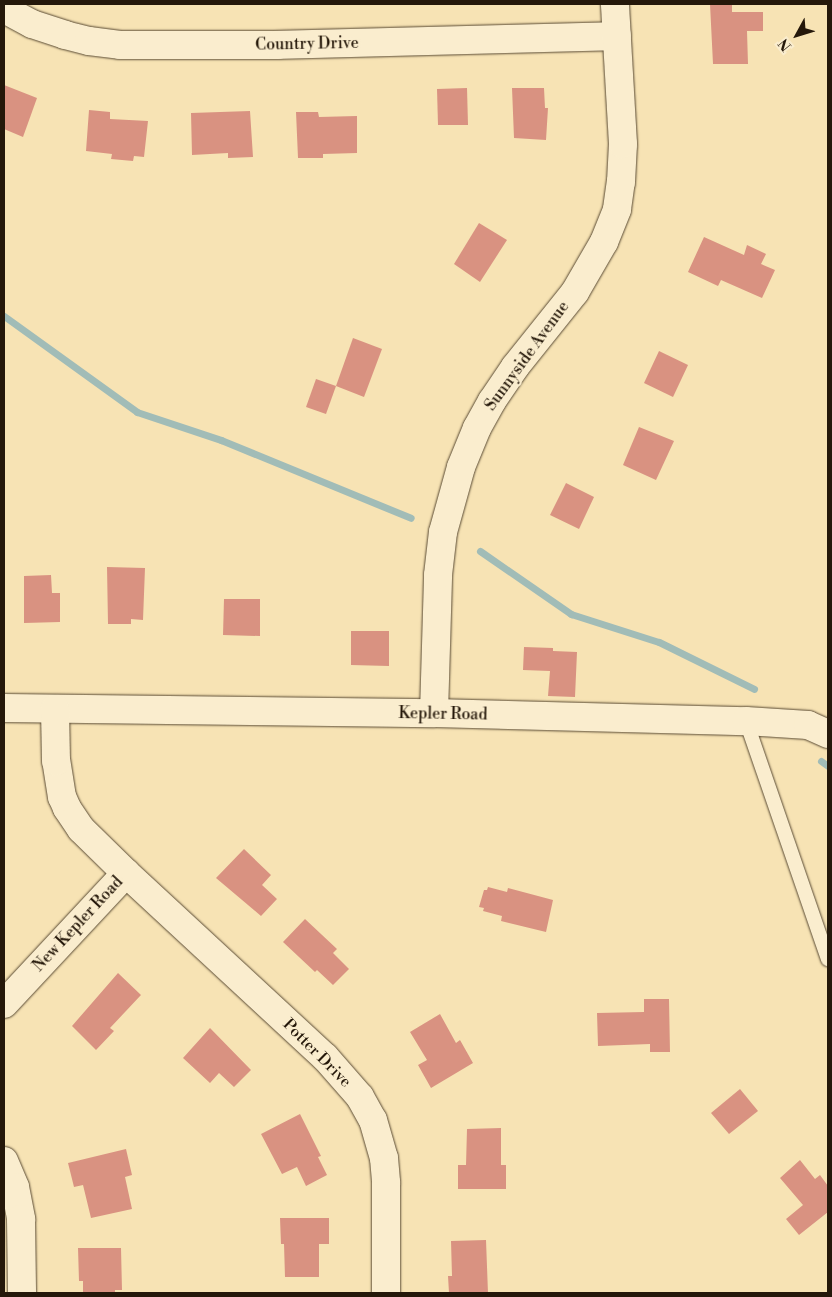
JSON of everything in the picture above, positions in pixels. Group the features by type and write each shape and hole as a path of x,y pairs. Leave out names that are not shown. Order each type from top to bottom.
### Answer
{"street":[{"name":"Sunnyside Avenue","path":"434,713 438,575 443,532 461,467 477,428 492,401 515,367 575,292 604,242 616,209 622,182 623,144 615,4"},
{"name":"Country Drive","path":"4,9 32,24 64,35 89,41 120,45 278,45 617,36"},
{"name":"Kepler Road","path":"4,708 434,713 746,720 808,725 828,734"},
{"name":"New Kepler Road","path":"4,1004 126,873 81,829 67,808 59,784 56,761 55,709"},
{"name":"Potter Drive","path":"126,873 326,1057 360,1097 373,1120 384,1158 386,1183 386,1293"},
{"path":"4,1161 15,1187 20,1211 22,1293"}],"lane":[{"path":"746,720 828,959"}],"building":[{"path":"710,4 732,4 732,12 763,12 763,31 747,31 748,64 713,64"},
{"path":"4,85 37,98 23,137 4,129"},
{"path":"467,88 468,125 438,125 437,89"},
{"path":"512,88 544,88 545,108 548,108 546,140 514,138"},
{"path":"89,110 110,112 110,119 148,121 144,157 134,156 133,161 111,159 112,154 86,151"},
{"path":"250,111 253,157 228,158 228,153 192,155 191,113"},
{"path":"296,112 318,112 319,117 357,116 357,153 323,154 323,158 298,158"},
{"path":"479,223 507,240 480,282 454,264"},
{"path":"704,237 744,255 747,245 766,254 761,264 775,270 762,298 721,280 718,286 688,272"},
{"path":"353,338 382,349 364,397 336,386"},
{"path":"659,351 688,365 673,397 644,383"},
{"path":"316,379 336,386 326,414 306,407"},
{"path":"639,427 674,441 656,480 623,465"},
{"path":"566,483 594,497 579,529 550,515"},
{"path":"107,567 145,568 143,620 131,619 131,624 108,624"},
{"path":"51,575 52,593 60,593 60,622 24,623 24,576"},
{"path":"224,599 260,599 260,636 223,635"},
{"path":"351,631 389,631 389,666 351,665"},
{"path":"524,647 553,648 553,651 577,652 575,697 548,696 550,671 523,670"},
{"path":"244,849 271,875 262,885 277,899 261,916 216,878"},
{"path":"488,887 507,892 508,888 553,900 546,932 501,921 502,916 483,911 484,908 479,907 484,890 487,890"},
{"path":"305,919 337,949 333,953 349,969 333,985 317,970 315,972 283,942"},
{"path":"118,973 141,995 110,1028 114,1031 96,1050 72,1026"},
{"path":"644,999 669,999 670,1052 650,1052 650,1044 598,1046 597,1013 644,1012"},
{"path":"440,1014 456,1043 460,1040 473,1063 431,1088 418,1065 427,1060 410,1032"},
{"path":"210,1028 251,1070 234,1087 219,1073 210,1083 183,1058"},
{"path":"740,1089 758,1111 729,1134 711,1113"},
{"path":"300,1114 321,1156 318,1157 327,1175 306,1186 297,1167 282,1174 261,1134"},
{"path":"501,1128 501,1165 506,1165 506,1189 458,1189 458,1165 466,1165 467,1129"},
{"path":"126,1149 132,1175 125,1177 132,1209 91,1218 83,1185 74,1187 68,1163"},
{"path":"800,1160 815,1179 820,1175 828,1186 828,1212 799,1235 786,1219 803,1205 780,1178"},
{"path":"280,1218 329,1218 329,1244 319,1244 319,1277 285,1277 284,1244 281,1244"},
{"path":"486,1240 488,1293 449,1293 448,1276 452,1276 451,1241"},
{"path":"78,1248 121,1248 122,1290 115,1290 115,1293 83,1293 83,1281 79,1281"}],"waterway":[{"path":"4,316 137,412 221,440 411,518"},
{"path":"480,551 571,614 659,642 754,689"},
{"path":"821,761 828,766"}]}
